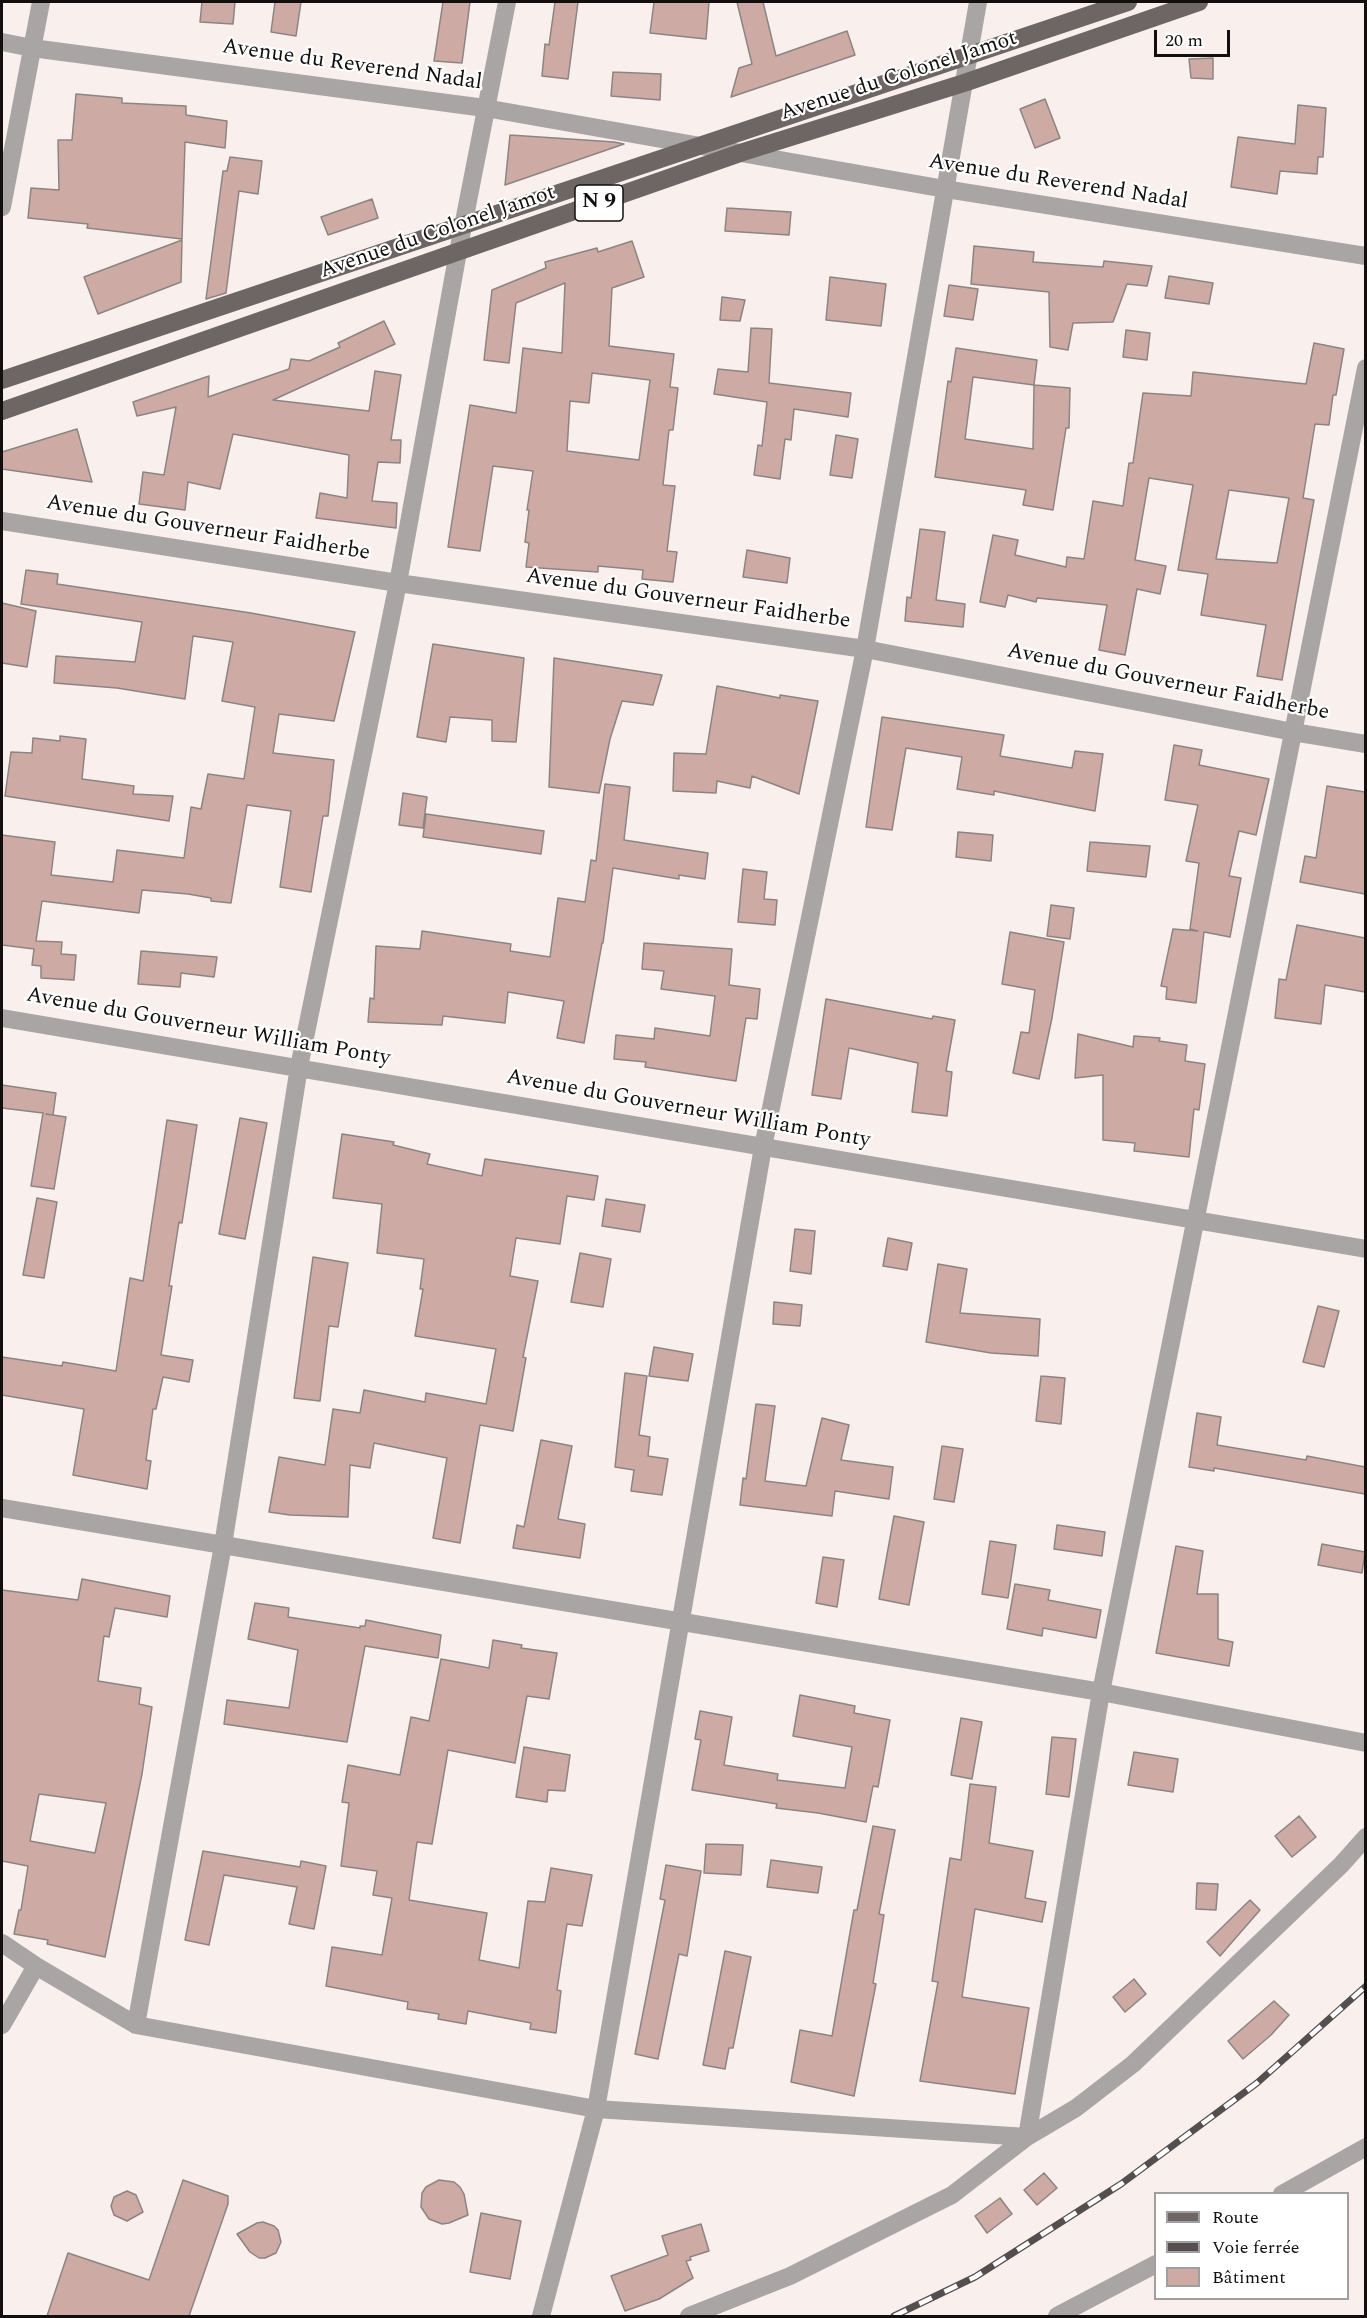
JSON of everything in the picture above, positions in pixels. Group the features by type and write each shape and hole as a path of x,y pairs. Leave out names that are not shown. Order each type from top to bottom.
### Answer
{"main road":[{"name":"Avenue du Colonel Jamot","path":"2,380 1128,2"},
{"name":"Avenue du Colonel Jamot","path":"2,411 743,152 964,83 1199,2"}],"street":[{"path":"2,207 41,2"},
{"path":"136,2025 223,1545 299,1067 398,583 485,108 507,2"},
{"path":"541,2316 596,2109 763,1147 865,650 978,2"},
{"name":"Avenue du Reverend Nadal","path":"2,42 32,48 485,108 945,189 1365,256"},
{"path":"1028,2137 1101,1692 1365,368"},
{"name":"Avenue du Gouverneur Faidherbe","path":"2,521 398,583 865,650 1365,744"},
{"name":"Avenue du Gouverneur William Ponty","path":"2,1018 1365,1249"},
{"path":"2,1508 1101,1692 1365,1743"},
{"path":"689,2316 790,2276 952,2195 1028,2137 1076,2108 1133,2064 1341,1865 1365,1837"},
{"path":"2,1943 36,1966 136,2025 596,2109 1028,2137"},
{"path":"2,2025 36,1966"},
{"path":"1284,2192 1364,2150"},
{"path":"1057,2316 1154,2265"}],"building":[{"path":"202,2 235,2 233,24 200,22"},
{"path":"275,2 301,2 296,36 271,32"},
{"path":"443,2 470,2 462,63 434,61"},
{"path":"555,2 578,2 568,79 542,76 545,44 549,45"},
{"path":"654,2 709,2 706,39 650,33"},
{"path":"737,2 763,2 776,56 847,31 855,55 731,97 739,68 752,64"},
{"path":"1213,58 1213,79 1191,78 1189,59"},
{"path":"613,72 661,74 660,100 611,96"},
{"path":"76,94 122,98 122,103 186,106 186,115 227,121 225,148 185,142 182,239 87,228 88,224 28,218 31,188 59,190 58,140 72,140"},
{"path":"1045,99 1060,138 1035,148 1020,109"},
{"path":"1298,105 1326,108 1323,157 1318,157 1317,174 1280,171 1277,194 1231,187 1238,137 1295,144"},
{"path":"510,135 614,142 624,144 505,185"},
{"path":"230,157 262,161 258,194 239,191 226,293 206,299 223,171 227,171"},
{"path":"372,199 378,218 328,235 321,217"},
{"path":"727,208 791,212 789,235 725,231"},
{"path":"182,240 181,282 98,314 84,277"},
{"path":"632,241 644,277 612,288 609,346 674,354 670,387 678,388 673,430 669,430 663,485 675,486 667,551 677,552 673,582 642,579 643,570 598,566 598,572 526,567 529,543 525,542 529,510 527,510 533,471 493,466 480,551 448,547 470,405 516,413 523,348 562,353 565,283 516,303 509,363 484,360 492,290 546,268 545,262 597,248 598,252","holes":["592,373 650,380 639,460 567,451 570,401 589,403"]},
{"path":"974,246 1034,252 1033,262 1103,267 1104,261 1152,266 1147,286 1127,284 1113,322 1073,323 1068,350 1050,347 1049,292 971,284"},
{"path":"1169,276 1213,283 1209,304 1165,298"},
{"path":"830,277 886,284 881,326 826,320"},
{"path":"949,285 978,289 973,320 944,316"},
{"path":"722,297 745,300 740,321 720,320"},
{"path":"384,321 395,344 273,400 369,411 375,371 401,375 391,440 401,440 400,463 378,462 372,501 397,503 396,528 316,518 320,493 347,498 349,455 233,434 220,489 188,482 185,510 139,504 143,472 164,475 176,407 137,416 133,402 209,376 208,397 289,369 291,359 309,361 340,347 338,343"},
{"path":"751,328 772,329 769,383 851,393 848,417 794,409 791,440 785,439 780,479 754,475 758,445 762,446 767,402 714,394 718,369 748,372"},
{"path":"1126,330 1150,333 1147,360 1123,357"},
{"path":"1314,343 1344,349 1336,395 1333,395 1329,425 1315,424 1303,498 1314,500 1282,680 1257,676 1266,625 1201,615 1208,574 1178,570 1193,485 1149,478 1135,560 1166,566 1160,594 1137,589 1125,655 1099,650 1107,605 1037,598 1036,602 1008,595 1005,607 980,602 993,535 1018,540 1015,555 1066,567 1067,557 1084,559 1093,501 1123,506 1129,463 1133,463 1143,393 1191,396 1193,372 1306,384","holes":["1229,490 1289,498 1277,563 1216,559"]},
{"path":"956,348 1037,360 1034,385 1070,388 1069,428 1066,428 1053,510 1023,505 1026,490 935,477 948,381 951,382","holes":["973,377 1034,385 1033,449 965,439"]},
{"path":"77,429 92,482 2,469 2,452"},
{"path":"836,435 858,439 852,478 830,475"},
{"path":"920,529 945,532 936,600 965,604 963,627 905,621 907,597 911,598"},
{"path":"747,550 790,558 787,583 743,577"},
{"path":"26,570 58,574 57,584 251,613 355,632 334,721 279,714 273,753 334,760 328,816 323,816 311,892 280,887 291,811 247,805 231,903 211,901 211,898 188,894 142,890 139,913 42,901 36,941 62,942 61,954 76,955 74,980 41,978 41,966 32,965 34,949 2,945 2,835 55,842 51,875 113,882 117,850 184,858 191,807 201,809 208,774 244,779 255,707 222,701 233,642 193,636 185,699 117,688 54,683 56,656 135,662 142,622 21,604"},
{"path":"2,603 36,611 27,667 2,663"},
{"path":"433,644 524,658 516,742 492,741 492,720 450,717 446,742 417,737"},
{"path":"554,658 662,675 653,705 622,701 610,739 599,793 549,787"},
{"path":"717,686 780,698 780,695 818,701 799,794 752,776 750,788 717,781 716,793 673,791 674,753 706,754"},
{"path":"882,717 1004,735 1000,756 1072,768 1075,751 1103,754 1095,811 994,791 994,795 957,789 962,757 906,748 892,830 866,827"},
{"path":"60,736 86,739 82,779 134,786 133,794 173,796 169,821 5,796 11,752 32,753 33,738 60,741"},
{"path":"1174,745 1202,750 1199,765 1269,779 1256,835 1239,831 1229,876 1241,878 1230,937 1204,932 1196,1003 1166,999 1167,987 1161,986 1173,929 1198,931 1190,929 1199,863 1186,861 1198,805 1165,800"},
{"path":"605,784 630,787 624,840 708,853 705,879 679,875 679,879 613,868 603,943 584,1043 557,1038 564,1001 508,992 505,1023 443,1016 442,1025 368,1022 370,998 374,999 376,946 420,949 422,931 511,944 510,951 550,957 558,898 585,902 591,860 596,861"},
{"path":"1327,786 1365,792 1365,894 1300,882 1305,856 1316,858"},
{"path":"403,793 427,797 423,828 399,825"},
{"path":"426,814 544,831 541,854 423,837"},
{"path":"958,832 993,835 991,861 956,857"},
{"path":"1090,842 1150,846 1146,877 1087,871"},
{"path":"743,869 767,872 764,899 777,900 775,925 738,922"},
{"path":"1051,905 1074,908 1070,939 1047,936"},
{"path":"1297,925 1365,938 1365,992 1325,985 1321,1024 1275,1018 1279,979 1286,980"},
{"path":"1010,932 1064,942 1052,1018 1039,1079 1013,1073 1021,1032 1029,1033 1035,990 1002,984"},
{"path":"644,943 732,949 729,985 760,989 757,1019 746,1018 736,1081 645,1067 646,1062 614,1059 616,1035 654,1039 655,1028 710,1036 715,996 661,989 664,971 642,969"},
{"path":"141,951 217,957 214,977 181,973 180,987 138,984"},
{"path":"826,999 932,1019 933,1016 955,1020 946,1071 952,1072 947,1116 912,1112 918,1063 849,1048 841,1099 812,1095"},
{"path":"1078,1034 1133,1047 1134,1036 1160,1038 1159,1041 1187,1045 1185,1061 1205,1064 1199,1110 1194,1109 1189,1157 1134,1151 1135,1143 1103,1140 1103,1075 1075,1078"},
{"path":"2,1085 56,1093 53,1115 46,1114 66,1117 54,1189 31,1186 43,1113 2,1108"},
{"path":"240,1118 267,1123 245,1239 219,1234"},
{"path":"167,1120 197,1125 182,1223 179,1222 161,1355 193,1360 189,1382 163,1377 156,1409 153,1409 146,1460 151,1461 147,1489 73,1475 84,1409 2,1395 2,1357 62,1366 63,1362 116,1371 130,1278 143,1281"},
{"path":"342,1134 394,1142 393,1145 430,1154 427,1164 482,1176 485,1159 598,1176 594,1200 567,1196 560,1244 516,1238 510,1276 538,1281 523,1357 526,1358 513,1431 480,1425 460,1543 433,1538 447,1458 374,1443 370,1468 350,1465 348,1517 269,1512 279,1457 325,1465 333,1409 360,1413 364,1390 425,1402 426,1393 486,1404 496,1349 415,1336 423,1289 420,1289 424,1259 377,1253 382,1204 333,1198"},
{"path":"37,1198 57,1202 44,1278 23,1275"},
{"path":"606,1199 645,1205 640,1232 602,1226"},
{"path":"795,1229 815,1231 811,1274 790,1271"},
{"path":"888,1238 912,1243 907,1270 883,1266"},
{"path":"580,1253 611,1259 603,1307 571,1302"},
{"path":"313,1257 348,1263 338,1327 329,1326 320,1401 294,1398"},
{"path":"938,1264 967,1269 960,1313 1040,1319 1038,1356 991,1353 926,1342"},
{"path":"774,1302 802,1305 800,1326 773,1324"},
{"path":"1318,1306 1339,1311 1324,1367 1303,1362"},
{"path":"654,1347 693,1354 688,1381 649,1376"},
{"path":"625,1373 647,1376 639,1435 650,1437 648,1456 668,1459 662,1495 631,1491 634,1470 615,1467"},
{"path":"1041,1376 1065,1378 1061,1424 1036,1421"},
{"path":"756,1404 775,1406 765,1481 806,1486 822,1418 849,1425 841,1460 893,1467 889,1499 835,1491 832,1516 740,1505 743,1478 746,1479"},
{"path":"1197,1413 1221,1417 1217,1445 1306,1460 1307,1456 1365,1467 1365,1494 1214,1468 1214,1471 1189,1467"},
{"path":"541,1440 572,1446 558,1519 585,1524 580,1558 513,1548 517,1525 524,1527"},
{"path":"942,1446 963,1449 954,1502 934,1499"},
{"path":"894,1516 924,1522 909,1605 879,1599"},
{"path":"1057,1525 1105,1532 1102,1556 1054,1549"},
{"path":"990,1541 1016,1545 1008,1598 982,1594"},
{"path":"1322,1544 1365,1552 1362,1573 1318,1565"},
{"path":"1176,1546 1203,1551 1197,1594 1218,1594 1218,1639 1233,1642 1229,1666 1156,1653"},
{"path":"823,1557 844,1560 837,1607 816,1603"},
{"path":"82,1579 170,1596 167,1617 115,1608 109,1637 104,1636 98,1681 141,1688 139,1704 152,1707 142,1774 105,1957 47,1944 48,1940 14,1934 19,1910 21,1910 28,1866 2,1861 2,1590 78,1600","holes":["39,1794 106,1803 95,1853 30,1841"]},
{"path":"1015,1584 1050,1590 1048,1600 1101,1610 1096,1638 1043,1628 1042,1636 1007,1629"},
{"path":"255,1603 289,1608 288,1617 360,1628 360,1626 365,1626 366,1620 441,1635 438,1658 365,1646 347,1742 224,1724 227,1700 289,1708 298,1650 248,1639"},
{"path":"493,1640 522,1645 521,1648 557,1653 549,1699 527,1696 515,1763 448,1750 432,1844 417,1842 409,1900 487,1913 479,1960 519,1968 528,1901 545,1902 551,1868 592,1875 582,1926 567,1924 557,1990 561,1991 556,2033 530,2029 531,2023 468,2011 466,2024 438,2019 439,2014 407,2009 408,2002 326,1986 332,1947 382,1955 392,1898 373,1895 377,1871 341,1866 349,1803 342,1802 348,1765 400,1775 411,1717 429,1721 441,1659 489,1668"},
{"path":"800,1695 855,1706 854,1713 890,1720 878,1787 873,1786 866,1822 776,1808 777,1804 692,1790 701,1740 695,1739 700,1711 732,1717 724,1765 778,1774 777,1780 845,1788 852,1747 793,1736"},
{"path":"961,1718 982,1722 972,1779 951,1775"},
{"path":"1052,1737 1076,1739 1069,1797 1046,1794"},
{"path":"524,1747 570,1755 565,1791 548,1790 547,1802 516,1797"},
{"path":"1134,1752 1178,1759 1173,1792 1128,1785"},
{"path":"970,1784 996,1787 989,1843 1033,1851 1025,1898 1046,1902 1042,1922 975,1909 962,1997 1029,2008 1015,2094 920,2081 938,1982 932,1981 950,1858 961,1860"},
{"path":"1299,1816 1316,1837 1292,1857 1275,1836"},
{"path":"873,1826 895,1830 879,1914 884,1915 873,1983 876,1984 854,2096 791,2082 800,2030 832,2036 854,1910 857,1910"},
{"path":"706,1844 743,1845 741,1875 704,1873"},
{"path":"203,1851 300,1867 301,1861 326,1866 314,1929 289,1924 297,1887 224,1875 209,1945 185,1940"},
{"path":"771,1860 822,1867 818,1893 767,1887"},
{"path":"666,1865 701,1871 687,1956 679,1954 658,2059 635,2054 665,1900 660,1899"},
{"path":"1197,1883 1218,1884 1216,1910 1196,1909"},
{"path":"1250,1900 1260,1910 1220,1956 1207,1942"},
{"path":"725,1951 751,1957 733,2048 729,2048 725,2069 703,2065"},
{"path":"1134,1979 1146,1994 1125,2012 1113,1997"},
{"path":"1274,2001 1289,2015 1271,2035 1243,2059 1228,2041"},
{"path":"1044,2173 1057,2188 1037,2205 1024,2190"},
{"path":"183,2180 228,2196 228,2204 189,2316 47,2316 68,2253 149,2280"},
{"path":"439,2180 454,2182 460,2187 464,2194 468,2215 442,2224 429,2219 421,2207 422,2193 426,2187"},
{"path":"127,2191 136,2195 143,2212 127,2221 114,2215 111,2206 114,2197"},
{"path":"1000,2198 1012,2214 987,2233 975,2216"},
{"path":"481,2213 521,2221 510,2279 470,2272"},
{"path":"263,2222 278,2230 281,2242 276,2253 259,2258 250,2252 237,2234"},
{"path":"701,2224 709,2251 690,2257 691,2260 686,2261 693,2278 659,2299 625,2311 611,2276 668,2255 662,2236"}],"railway":[{"path":"894,2316 975,2277 1121,2184 1257,2083 1366,1986"}]}
